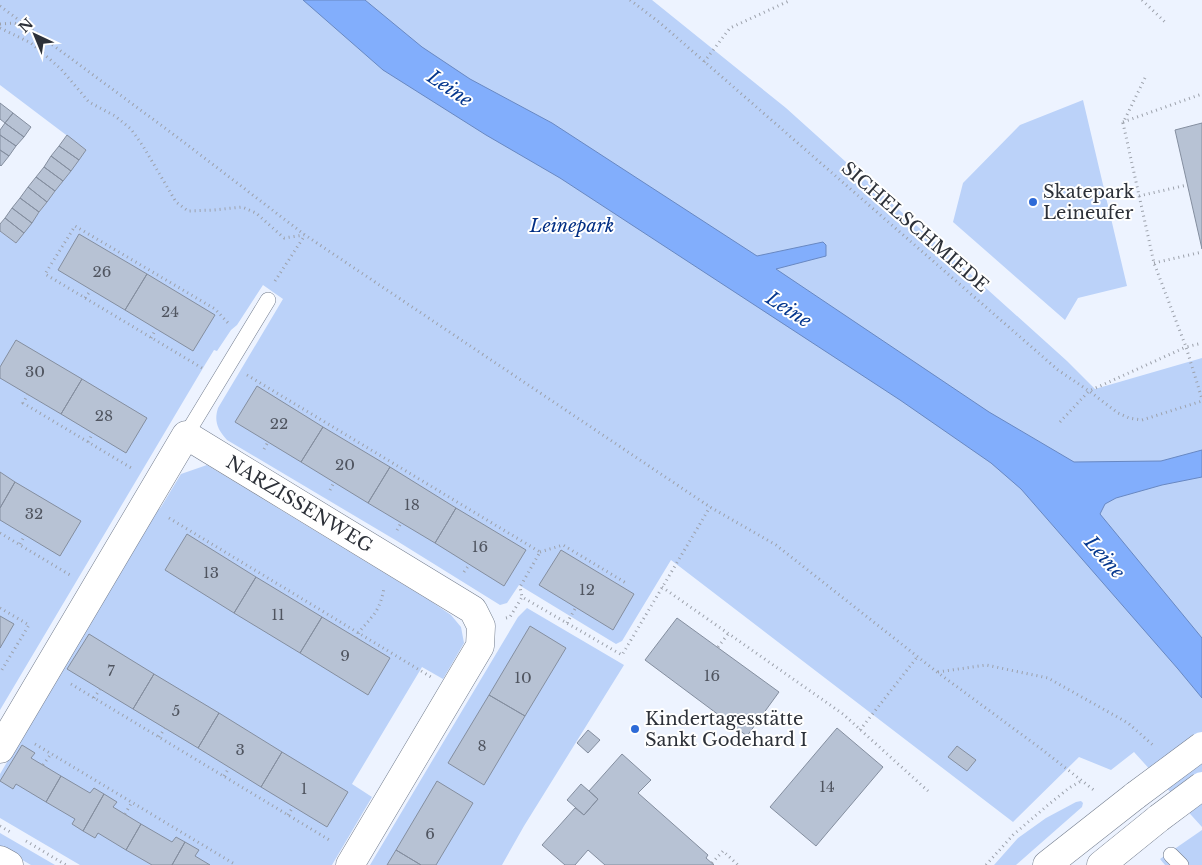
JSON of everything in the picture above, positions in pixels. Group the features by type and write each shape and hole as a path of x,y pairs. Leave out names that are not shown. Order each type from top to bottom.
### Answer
{"street":[{"path":"6,739 186,435"},
{"name":"NARZISSENWEG","path":"186,435 473,610 482,626"},
{"path":"353,860 480,646 482,626"},
{"path":"1047,865 1202,746"},
{"path":"1101,865 1202,786"},
{"path":"0,860 9,865"}],"lane":[{"path":"186,435 268,300"}],"path":[{"name":"SICHELSCHMIEDE","path":"630,0 658,22 1058,370 1089,390 1118,413 1129,418 1142,420 1202,400"},
{"path":"704,62 730,28 792,0"},
{"path":"1142,0 1166,22"},
{"path":"0,6 177,136 305,234 710,507 776,545 937,672 1040,748 1099,795"},
{"path":"0,24 14,23 26,26"},
{"path":"0,28 31,43 61,69 89,102 115,116 131,129 176,202 188,211 242,207 256,213 284,238 305,234"},
{"path":"1144,78 1123,123 1154,263 1186,347 1202,400"},
{"path":"1123,123 1202,94"},
{"path":"1139,196 1187,185"},
{"path":"220,379 45,274 75,226 215,309 244,339"},
{"path":"268,300 270,290 305,234"},
{"path":"1154,263 1202,252"},
{"path":"85,298 91,290"},
{"path":"151,338 156,329"},
{"path":"1060,422 1089,390 1186,347 1202,343"},
{"path":"229,364 540,552"},
{"path":"28,394 23,403 88,442 151,494 358,633 453,690"},
{"path":"88,442 93,434"},
{"path":"522,597 622,655 710,507"},
{"path":"0,533 94,590"},
{"path":"20,544 25,535"},
{"path":"482,626 510,617 522,597 520,587 540,552 563,545 626,583"},
{"path":"356,638 358,633 373,617 379,606 383,596 384,585 396,563"},
{"path":"662,587 843,714 928,791"},
{"path":"0,608 29,625 0,673"},
{"path":"567,623 576,608"},
{"path":"718,647 728,634"},
{"path":"860,730 918,656"},
{"path":"937,672 986,665 1048,678 1128,723 1155,747"},
{"path":"47,669 288,815 353,860"},
{"path":"94,698 100,689"},
{"path":"159,737 165,728"},
{"path":"6,739 51,754 236,865"},
{"path":"43,765 51,754"},
{"path":"224,776 229,768"},
{"path":"986,865 1013,834 1048,804 1081,781"},
{"path":"125,814 132,802"},
{"path":"288,815 293,807"},
{"path":"0,826 16,836"},
{"path":"25,840 66,865"},
{"path":"712,863 723,852 738,865"}],"green space":[{"name":"Leinepark","path":"0,0 652,0 786,108 1067,361 1095,389 1202,358 1202,827 1134,752 1111,770 1079,757 1013,822 671,560 622,641 616,644 519,585 507,603 500,605 227,440 224,436 216,421 218,408 283,299 263,285 237,325 231,330 217,351 214,350 0,710 0,231 16,243 86,150 0,85"},
{"name":"Skatepark Leineufer","path":"1083,100 1127,286 1078,298 1065,320 953,222 963,183 1020,125"},
{"path":"207,465 451,615 461,627 464,643 443,679 422,667 352,784 372,797 332,865 80,865 0,818 0,774 154,514 161,507 181,474"},
{"path":"527,608 624,665 524,826 502,865 370,865 518,617"},
{"path":"1081,801 1083,803 1082,807 1016,865 994,865 1018,838 1046,818"},
{"path":"1202,830 1202,865 1165,865 1160,859"},
{"path":"0,833 55,865 31,865 0,847"}],"water":[{"name":"Leine","path":"303,0 365,0 422,47 470,79 552,123 757,256 823,242 826,245 826,256 776,269 989,412 1074,462 1161,461 1202,450 1202,477 1162,485 1116,498 1105,504 1100,514 1202,638 1202,698 1021,489 991,463 900,400 560,178 486,135 383,70"}],"building":[{"path":"0,103 13,113 5,123 0,119"},
{"path":"13,113 31,127 24,137 5,123"},
{"path":"5,123 24,137 16,146 0,135 0,130"},
{"path":"1202,123 1202,249 1175,130"},
{"path":"0,135 16,146 9,156 0,150"},
{"path":"67,135 86,150 79,160 59,146"},
{"path":"59,146 79,160 71,171 51,156"},
{"path":"0,150 9,156 1,166 0,165"},
{"path":"51,156 71,171 63,181 44,167"},
{"path":"44,167 63,181 55,191 36,177"},
{"path":"36,177 55,191 47,202 28,187"},
{"path":"28,187 47,202 39,212 20,198"},
{"path":"20,198 39,212 32,223 12,208"},
{"path":"12,208 32,223 24,233 5,218"},
{"path":"5,218 24,233 16,243 0,231 0,224"},
{"path":"79,234 147,274 125,310 58,270"},
{"path":"147,274 215,315 193,351 125,310"},
{"path":"16,340 82,379 61,414 0,378 0,367"},
{"path":"82,379 147,418 126,453 61,414"},
{"path":"257,386 323,427 301,462 235,422"},
{"path":"323,427 390,467 368,503 301,462"},
{"path":"390,467 456,508 435,543 368,503"},
{"path":"0,472 15,482 0,508"},
{"path":"15,482 81,521 60,556 0,520 0,508"},
{"path":"456,508 526,550 504,586 435,543"},
{"path":"187,534 256,577 234,613 165,570"},
{"path":"561,550 634,594 613,630 539,585"},
{"path":"256,577 322,617 300,653 234,613"},
{"path":"0,616 14,624 0,648"},
{"path":"322,617 390,658 368,695 300,653"},
{"path":"677,618 779,692 747,736 645,660"},
{"path":"530,626 566,648 525,716 489,695"},
{"path":"89,634 154,674 133,709 67,669"},
{"path":"154,674 219,713 198,748 133,709"},
{"path":"489,695 525,716 484,785 448,763"},
{"path":"219,713 282,752 261,787 198,748"},
{"path":"837,728 883,767 816,846 770,807"},
{"path":"588,730 600,740 588,753 577,743"},
{"path":"22,745 35,753 31,758 61,776 46,802 16,784 13,789 0,781"},
{"path":"957,746 976,760 967,771 948,757"},
{"path":"282,752 348,792 327,827 261,787"},
{"path":"622,754 651,780 638,793 708,855 706,858 714,865 605,865 588,850 575,865 565,865 542,845 575,808 584,815 598,799 589,791"},
{"path":"61,776 90,793 94,788 104,794 83,831 72,824 75,819 46,802"},
{"path":"437,781 473,803 436,865 421,865 396,850"},
{"path":"581,784 598,799 584,815 567,800"},
{"path":"104,794 117,802 113,807 141,824 126,850 98,833 95,838 83,831"},
{"path":"141,824 172,842 176,837 185,842 172,865 152,865 126,850"},
{"path":"185,842 199,850 195,856 210,865 172,865"},
{"path":"396,850 421,865 387,865"}],"place":[{"name":"Skatepark Leineufer","path":"1033,202"},
{"name":"Kindertagesstätte Sankt Godehard I","path":"635,729"}]}
